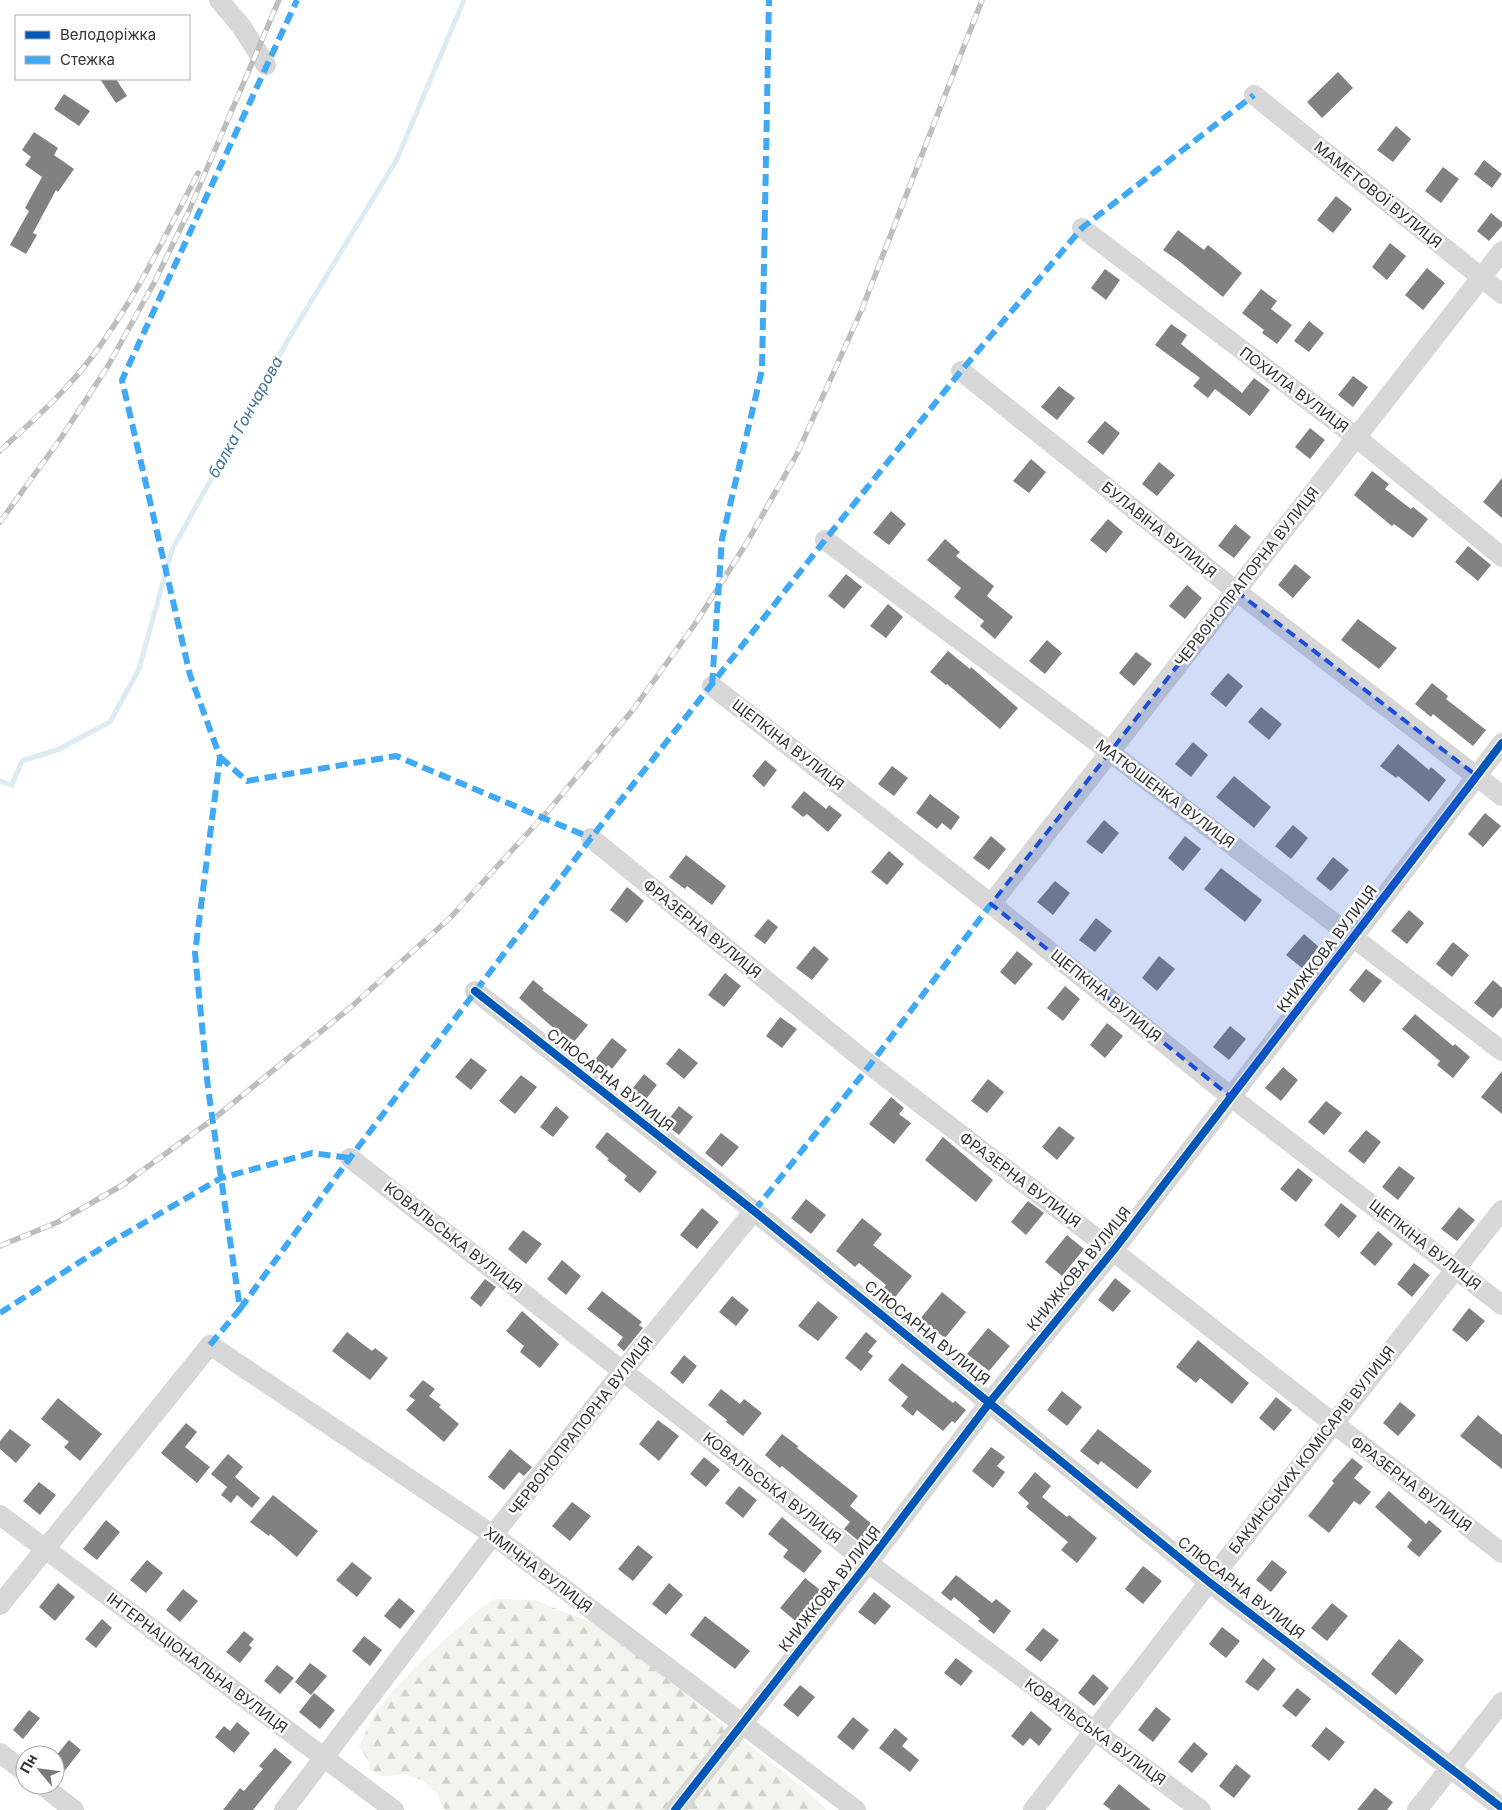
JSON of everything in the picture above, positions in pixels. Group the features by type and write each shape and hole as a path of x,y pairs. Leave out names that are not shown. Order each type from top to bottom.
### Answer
{"street":[{"path":"219,0 241,26 266,65"},
{"name":"МАМЕТОВОЇ ВУЛИЦЯ","path":"1254,95 1502,294"},
{"name":"ПОХИЛА ВУЛИЦЯ","path":"1082,228 1356,437 1502,557"},
{"name":"ЧЕРВОНОПРАПОРНА ВУЛИЦЯ","path":"992,904 1502,251"},
{"name":"БУЛАВІНА ВУЛИЦЯ","path":"961,371 1236,591 1502,796"},
{"name":"МАТЮШЕНКА ВУЛИЦЯ","path":"825,540 1110,752 1502,1052"},
{"name":"ЩЕПКІНА ВУЛИЦЯ","path":"712,686 992,904 1231,1097 1502,1305"},
{"name":"КНИЖКОВА ВУЛИЦЯ","path":"675,1810 868,1563 990,1402 1113,1251 1502,743"},
{"name":"ФРАЗЕРНА ВУЛИЦЯ","path":"591,838 870,1065 1502,1553"},
{"name":"СЛЮСАРНА ВУЛИЦЯ","path":"475,991 754,1211 1209,1582 1502,1808"},
{"name":"КОВАЛЬСЬКА ВУЛИЦЯ","path":"350,1158 868,1563 1201,1810"},
{"name":"БАКИНСЬКИХ КОМІСАРІВ ВУЛИЦЯ","path":"1033,1810 1333,1423 1502,1210"},
{"name":"ЧЕРВОНОПРАПОРНА ВУЛИЦЯ","path":"284,1810 623,1370 754,1211"},
{"name":"ХІМІЧНА ВУЛИЦЯ","path":"44,1548 210,1345 494,1536 856,1810"},
{"name":"ІНТЕРНАЦІОНАЛЬНА ВУЛИЦЯ","path":"0,1515 323,1759 394,1810"},
{"path":"0,1604 44,1548"},
{"path":"1417,1810 1502,1702"},
{"path":"0,1753 15,1764"},
{"path":"55,1795 74,1810"}],"highlighted area":[{"path":"1236,591 1477,776 1231,1097 991,904"}],"green space":[{"path":"495,1599 535,1600 571,1615 595,1622 802,1787 827,1810 445,1810 437,1793 422,1780 402,1774 382,1776 370,1770 368,1760 359,1746 377,1709 418,1664 479,1609"}],"building":[{"path":"1338,72 1353,88 1322,118 1307,102"},
{"path":"101,80 117,80 127,96 116,103"},
{"path":"64,94 90,111 79,126 54,109"},
{"path":"1396,126 1411,139 1393,162 1377,150"},
{"path":"34,132 58,148 54,155 74,169 58,192 56,190 33,233 37,235 26,254 10,245 29,211 25,208 42,177 25,165 31,157 22,150"},
{"path":"1484,160 1502,174 1492,188 1474,174"},
{"path":"1443,167 1459,179 1441,203 1425,191"},
{"path":"1336,196 1352,209 1333,233 1317,220"},
{"path":"1491,213 1502,222 1502,226 1489,241 1477,231"},
{"path":"1178,230 1204,250 1208,245 1242,273 1223,297 1163,250"},
{"path":"1390,243 1406,256 1387,280 1372,267"},
{"path":"1427,268 1445,283 1423,310 1405,295"},
{"path":"1105,269 1120,280 1106,300 1091,288"},
{"path":"1261,289 1277,301 1271,309 1292,325 1277,344 1262,333 1264,330 1242,313"},
{"path":"1309,321 1324,333 1309,352 1294,341"},
{"path":"1171,324 1187,335 1181,344 1242,393 1254,378 1270,390 1250,416 1215,389 1208,398 1193,386 1200,378 1155,345"},
{"path":"1353,376 1368,387 1353,407 1338,395"},
{"path":"1059,386 1075,398 1057,420 1041,407"},
{"path":"1105,421 1120,433 1103,455 1087,442"},
{"path":"1310,428 1325,440 1310,459 1295,447"},
{"path":"1031,459 1046,472 1029,493 1013,481"},
{"path":"1159,462 1175,475 1157,496 1142,484"},
{"path":"1372,471 1389,484 1385,489 1411,509 1413,507 1428,519 1413,538 1394,524 1392,526 1354,495"},
{"path":"1502,478 1502,518 1483,502"},
{"path":"891,511 906,524 889,545 873,533"},
{"path":"1108,519 1123,532 1106,553 1090,540"},
{"path":"1235,524 1251,537 1234,558 1218,546"},
{"path":"945,539 960,552 956,556 994,586 987,596 1013,617 995,639 980,626 984,621 954,597 961,588 927,560"},
{"path":"1468,546 1491,565 1478,581 1455,562"},
{"path":"1295,564 1311,577 1293,598 1278,585"},
{"path":"846,574 862,587 844,609 828,596"},
{"path":"1187,585 1202,598 1185,619 1169,606"},
{"path":"888,604 903,617 886,638 870,626"},
{"path":"1358,619 1397,648 1379,669 1341,640"},
{"path":"1047,640 1062,653 1045,674 1029,661"},
{"path":"948,651 970,669 971,667 1018,708 1000,729 930,672"},
{"path":"1136,652 1152,664 1134,686 1119,673"},
{"path":"1228,673 1243,686 1226,707 1210,694"},
{"path":"1432,683 1448,696 1446,699 1486,730 1473,746 1433,714 1431,717 1415,704"},
{"path":"1261,707 1282,724 1269,740 1248,722"},
{"path":"1193,742 1208,755 1191,777 1175,764"},
{"path":"1398,744 1429,770 1431,767 1446,780 1429,802 1398,776 1396,778 1380,766"},
{"path":"765,760 777,770 764,787 752,776"},
{"path":"892,766 908,778 894,796 878,784"},
{"path":"1234,776 1271,807 1254,828 1216,797"},
{"path":"804,791 826,809 829,805 842,815 828,832 807,814 803,817 791,807"},
{"path":"930,794 960,817 951,830 942,823 937,829 916,813"},
{"path":"1485,813 1501,826 1483,847 1468,834"},
{"path":"1104,820 1119,833 1102,854 1086,842"},
{"path":"1293,825 1308,838 1291,859 1275,846"},
{"path":"991,836 1006,849 989,870 973,858"},
{"path":"1185,836 1201,849 1183,871 1168,858"},
{"path":"889,851 904,864 887,885 871,872"},
{"path":"686,855 726,886 712,905 687,886 685,889 669,877"},
{"path":"1333,857 1349,870 1331,891 1316,879"},
{"path":"1221,868 1262,900 1245,922 1204,889"},
{"path":"1055,881 1070,893 1053,915 1037,902"},
{"path":"627,887 644,901 627,923 610,910"},
{"path":"1409,910 1424,923 1407,944 1391,931"},
{"path":"1096,918 1112,931 1095,952 1079,940"},
{"path":"768,919 778,927 765,944 754,936"},
{"path":"1304,934 1319,947 1302,968 1286,955"},
{"path":"1453,942 1469,955 1452,977 1436,964"},
{"path":"814,946 829,959 812,980 796,968"},
{"path":"1017,951 1033,964 1015,985 1000,972"},
{"path":"1159,956 1175,969 1157,991 1142,978"},
{"path":"1366,969 1382,981 1364,1003 1349,990"},
{"path":"725,973 741,986 724,1007 708,995"},
{"path":"533,980 544,989 542,990 588,1025 572,1044 519,998"},
{"path":"1493,980 1502,988 1502,1007 1493,1018 1474,1003"},
{"path":"1065,986 1080,999 1063,1021 1047,1008"},
{"path":"1415,1014 1453,1046 1455,1044 1470,1057 1453,1078 1437,1065 1440,1061 1402,1029"},
{"path":"780,1017 797,1029 782,1048 766,1036"},
{"path":"1107,1023 1123,1036 1105,1058 1090,1045"},
{"path":"1230,1026 1246,1039 1229,1060 1213,1047"},
{"path":"612,1038 627,1050 612,1069 608,1065 605,1069 594,1061"},
{"path":"679,1048 698,1063 684,1079 666,1064"},
{"path":"471,1058 487,1070 471,1090 455,1077"},
{"path":"1283,1067 1298,1080 1281,1101 1265,1088"},
{"path":"1502,1071 1502,1114 1481,1097"},
{"path":"644,1074 657,1085 643,1103 630,1092"},
{"path":"521,1075 537,1087 515,1114 499,1101"},
{"path":"988,1079 1004,1092 987,1113 971,1101"},
{"path":"891,1097 904,1108 899,1114 911,1123 894,1144 869,1124"},
{"path":"1326,1101 1342,1113 1324,1135 1308,1122"},
{"path":"556,1106 569,1117 553,1137 540,1127"},
{"path":"679,1106 693,1117 679,1135 665,1124"},
{"path":"1059,1126 1075,1138 1057,1160 1042,1147"},
{"path":"1366,1130 1381,1142 1364,1164 1348,1151"},
{"path":"607,1132 657,1172 640,1193 624,1180 627,1176 607,1160 609,1159 595,1147"},
{"path":"721,1133 739,1147 722,1167 705,1153"},
{"path":"943,1137 993,1180 976,1202 925,1160"},
{"path":"1399,1166 1415,1178 1398,1200 1382,1187"},
{"path":"1298,1168 1313,1180 1296,1202 1280,1189"},
{"path":"806,1199 826,1215 811,1234 791,1218"},
{"path":"1028,1201 1044,1213 1026,1235 1011,1222"},
{"path":"1341,1203 1357,1216 1339,1238 1324,1225"},
{"path":"1459,1207 1475,1220 1457,1241 1441,1229"},
{"path":"702,1208 719,1222 697,1249 680,1235"},
{"path":"862,1218 882,1234 873,1245 912,1276 892,1301 881,1291 886,1285 859,1263 855,1267 836,1251"},
{"path":"523,1230 542,1244 526,1264 508,1249"},
{"path":"1378,1231 1393,1244 1375,1266 1360,1253"},
{"path":"1067,1235 1084,1249 1062,1276 1045,1262"},
{"path":"562,1260 581,1276 566,1295 547,1279"},
{"path":"1414,1263 1430,1275 1412,1297 1397,1284"},
{"path":"1115,1278 1131,1291 1113,1312 1098,1300"},
{"path":"485,1279 496,1287 481,1307 470,1298"},
{"path":"602,1291 642,1322 639,1325 643,1328 624,1351 617,1345 623,1337 587,1309"},
{"path":"942,1292 966,1312 945,1338 920,1319"},
{"path":"732,1296 749,1310 736,1326 719,1312"},
{"path":"818,1301 838,1317 818,1341 798,1326"},
{"path":"1469,1308 1485,1321 1467,1342 1452,1330"},
{"path":"522,1311 559,1344 540,1368 520,1352 524,1346 506,1331"},
{"path":"988,1328 1010,1346 989,1371 967,1354"},
{"path":"347,1332 372,1351 375,1348 388,1358 370,1380 332,1351"},
{"path":"866,1332 877,1341 868,1352 873,1356 861,1371 845,1358"},
{"path":"1198,1340 1249,1383 1232,1404 1200,1378 1196,1383 1176,1367"},
{"path":"684,1355 697,1366 683,1384 670,1373"},
{"path":"902,1363 953,1403 955,1401 966,1410 955,1423 952,1421 943,1431 917,1410 913,1416 901,1406 908,1397 888,1380"},
{"path":"423,1380 435,1389 429,1396 441,1405 439,1407 459,1424 444,1442 406,1410 415,1400 409,1396"},
{"path":"721,1389 740,1404 744,1399 762,1413 743,1436 708,1405"},
{"path":"1062,1391 1082,1407 1067,1426 1047,1410"},
{"path":"1276,1397 1292,1410 1274,1431 1259,1418"},
{"path":"58,1398 102,1434 80,1461 64,1447 69,1442 41,1419"},
{"path":"1400,1402 1416,1415 1398,1436 1383,1423"},
{"path":"1478,1415 1502,1435 1502,1469 1460,1436"},
{"path":"658,1420 679,1436 659,1461 639,1444"},
{"path":"186,1423 197,1432 185,1447 210,1467 197,1483 161,1453"},
{"path":"10,1429 31,1445 16,1463 0,1449 0,1441"},
{"path":"1098,1429 1152,1471 1137,1489 1101,1461 1098,1465 1080,1451"},
{"path":"782,1434 858,1496 850,1506 873,1525 860,1542 844,1529 850,1522 782,1466 780,1468 765,1455"},
{"path":"991,1447 1005,1457 997,1466 1005,1472 993,1488 972,1471"},
{"path":"510,1449 532,1467 524,1476 519,1472 504,1490 488,1477"},
{"path":"228,1454 243,1467 235,1477 260,1498 252,1508 237,1495 231,1503 221,1495 227,1487 211,1474"},
{"path":"704,1457 720,1470 706,1487 690,1474"},
{"path":"1352,1458 1363,1467 1354,1478 1371,1492 1360,1505 1354,1501 1329,1533 1308,1516 1334,1483 1332,1481"},
{"path":"1035,1472 1051,1486 1042,1497 1067,1517 1069,1515 1097,1538 1077,1563 1061,1550 1068,1542 1026,1507 1029,1503 1018,1493"},
{"path":"39,1482 56,1495 40,1515 23,1501"},
{"path":"739,1486 757,1500 743,1518 725,1503"},
{"path":"1389,1491 1426,1524 1429,1520 1442,1531 1419,1557 1407,1547 1412,1540 1375,1507"},
{"path":"273,1495 318,1531 297,1557 270,1534 269,1536 250,1522"},
{"path":"572,1502 591,1516 570,1541 552,1526"},
{"path":"782,1517 822,1551 804,1573 783,1557 788,1550 768,1534"},
{"path":"106,1520 120,1532 97,1560 83,1549"},
{"path":"638,1545 653,1557 633,1581 618,1569"},
{"path":"147,1560 163,1573 146,1593 130,1580"},
{"path":"1272,1560 1287,1572 1271,1592 1256,1580"},
{"path":"352,1562 372,1578 357,1597 336,1580"},
{"path":"1143,1566 1162,1581 1143,1604 1125,1589"},
{"path":"956,1575 992,1603 996,1599 1011,1611 994,1634 978,1621 980,1619 954,1597 951,1601 941,1593"},
{"path":"805,1578 824,1593 799,1624 780,1608"},
{"path":"58,1583 75,1597 55,1621 39,1607"},
{"path":"669,1583 683,1595 666,1615 652,1604"},
{"path":"183,1589 198,1601 180,1622 166,1610"},
{"path":"874,1592 891,1606 875,1625 858,1612"},
{"path":"399,1598 415,1611 400,1629 384,1616"},
{"path":"1332,1603 1348,1616 1327,1641 1311,1628"},
{"path":"705,1616 750,1651 735,1669 690,1635"},
{"path":"102,1619 112,1628 96,1648 85,1639"},
{"path":"1222,1627 1240,1641 1226,1658 1209,1644"},
{"path":"1043,1628 1059,1640 1041,1662 1025,1650"},
{"path":"244,1631 254,1639 249,1645 252,1648 240,1663 226,1652"},
{"path":"364,1636 382,1650 370,1666 352,1651"},
{"path":"1399,1639 1424,1660 1396,1695 1371,1674"},
{"path":"956,1658 973,1671 961,1686 944,1673"},
{"path":"1263,1658 1276,1669 1258,1691 1245,1682"},
{"path":"310,1663 327,1676 311,1695 295,1682"},
{"path":"277,1665 294,1678 280,1694 264,1681"},
{"path":"1093,1674 1109,1688 1094,1706 1078,1693"},
{"path":"800,1685 815,1697 798,1717 783,1705"},
{"path":"1297,1688 1311,1699 1296,1717 1282,1706"},
{"path":"314,1693 335,1710 320,1729 299,1712"},
{"path":"1156,1707 1171,1719 1153,1742 1138,1730"},
{"path":"29,1710 40,1718 23,1739 13,1730"},
{"path":"1031,1711 1052,1729 1039,1746 1030,1738 1023,1746 1011,1736"},
{"path":"853,1717 869,1730 853,1750 837,1737"},
{"path":"237,1722 250,1733 234,1753 215,1737 224,1726 230,1731"},
{"path":"1326,1727 1345,1742 1329,1761 1311,1746"},
{"path":"895,1728 908,1739 902,1746 919,1760 910,1772 879,1748"},
{"path":"69,1740 81,1750 65,1770 65,1745"},
{"path":"1194,1742 1208,1754 1192,1773 1178,1762"},
{"path":"275,1748 292,1762 253,1810 223,1810 240,1788 244,1791 263,1769 259,1766"},
{"path":"1236,1764 1251,1776 1234,1798 1219,1786"},
{"path":"1119,1784 1151,1810 1111,1810 1103,1804"},
{"path":"1375,1788 1393,1802 1387,1810 1357,1810"}],"waterway":[{"name":"балка Гончарова","path":"0,781 12,785 22,761 59,749 110,722 139,669 172,550 289,338 397,159 464,0"}],"railway":[{"path":"0,522 61,438 108,366 154,283 188,213 279,0"},
{"path":"0,1246 58,1222 121,1186 212,1120 351,1007 451,917 548,811 632,711 695,624 746,544 797,454 862,309 982,0"},
{"path":"0,451 70,383 107,337 148,268 198,173"}],"marked path":[{"path":"210,1345 240,1309 208,1088 195,953 220,757 190,675 122,380 297,0"},
{"path":"712,685 722,539 762,370 769,0"},
{"path":"240,1309 350,1158 591,838 825,540 961,371 1082,228 1254,95"},
{"path":"220,757 247,781 396,756 591,838"},
{"path":"754,1211 870,1065 991,904"},
{"path":"0,1313 111,1242 221,1178 312,1153 350,1158"}],"cycle path":[{"path":"675,1810 868,1563 990,1402 1113,1251 1502,743"},
{"path":"475,991 754,1211 1209,1582 1502,1808"}]}
